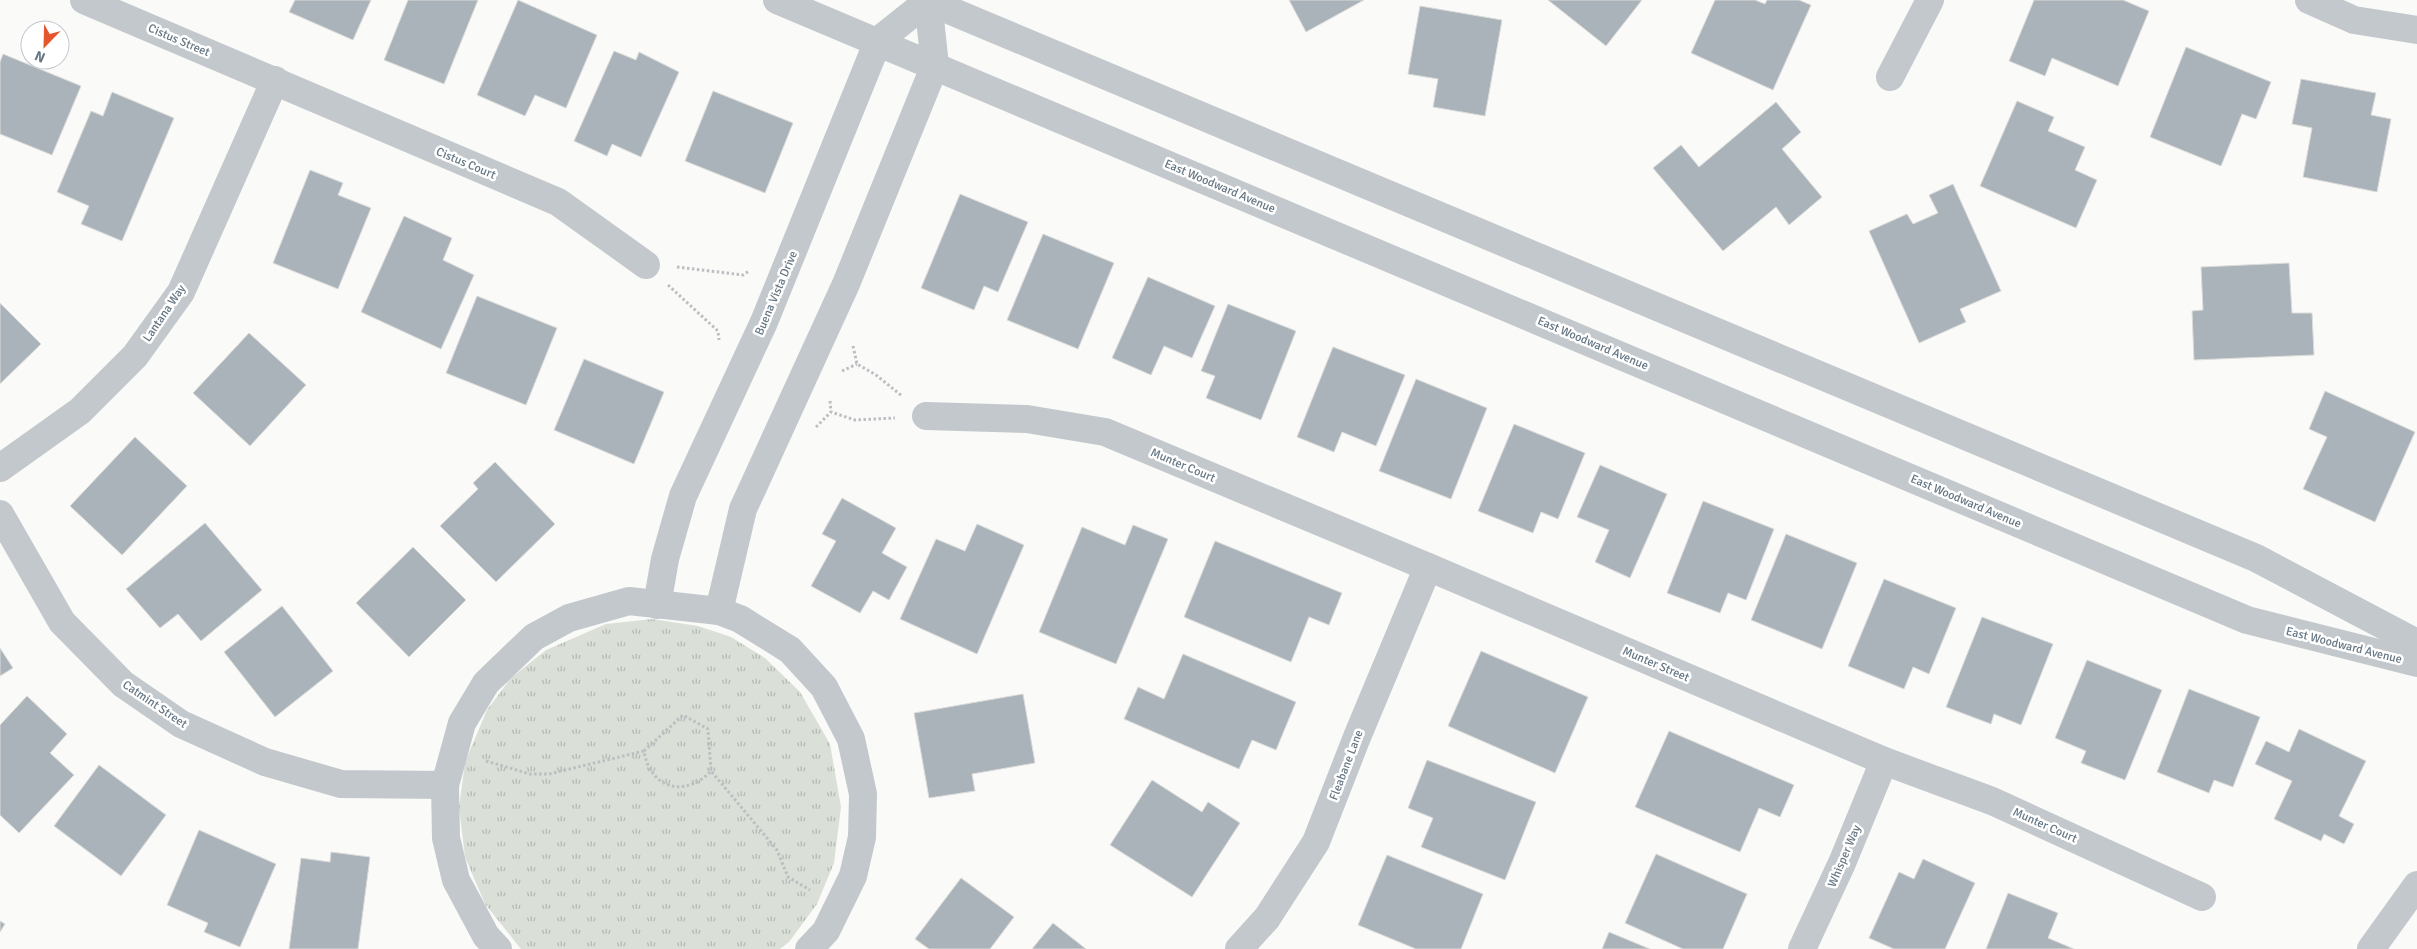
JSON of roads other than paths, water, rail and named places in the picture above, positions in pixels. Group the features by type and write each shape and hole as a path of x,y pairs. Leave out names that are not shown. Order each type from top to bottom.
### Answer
{"street":[{"name":"Cistus Street","path":"84,0 275,80"},
{"name":"East Woodward Avenue","path":"777,0 935,65 2247,620 2417,664"},
{"name":"East Woodward Avenue","path":"927,0 2256,558 2417,643"},
{"name":"Buena Vista Drive","path":"657,605 665,559 683,496 743,370 878,41 927,0"},
{"path":"719,611 742,510 785,421 829,321 935,65 927,0"},
{"path":"1890,77 1930,0"},
{"path":"2309,0 2354,20 2417,30"},
{"name":"Cistus Court","path":"275,80 558,202 646,265"},
{"name":"Lantana Way","path":"0,468 80,412 135,356 175,300 275,80"},
{"name":"Munter Court","path":"926,416 1027,419 1105,432 1428,566"},
{"name":"Catmint Street","path":"0,514 62,622 123,684 181,724 264,762 342,784 445,785"},
{"name":"Munter Street","path":"1428,566 1884,761"},
{"name":"Fleabane Lane","path":"1239,949 1266,918 1316,842 1356,737 1428,566"},
{"path":"498,949 486,936 456,880 446,838 445,785 462,723 486,684 534,637 569,618 629,601 719,611 740,619 790,650 824,687 851,739 863,794 862,837 853,876 826,931 814,947"},
{"name":"Munter Court","path":"1884,761 1992,801 2202,896"},
{"name":"Whisper Way","path":"1802,949 1842,863 1884,761"},
{"path":"2371,949 2417,885"}]}
